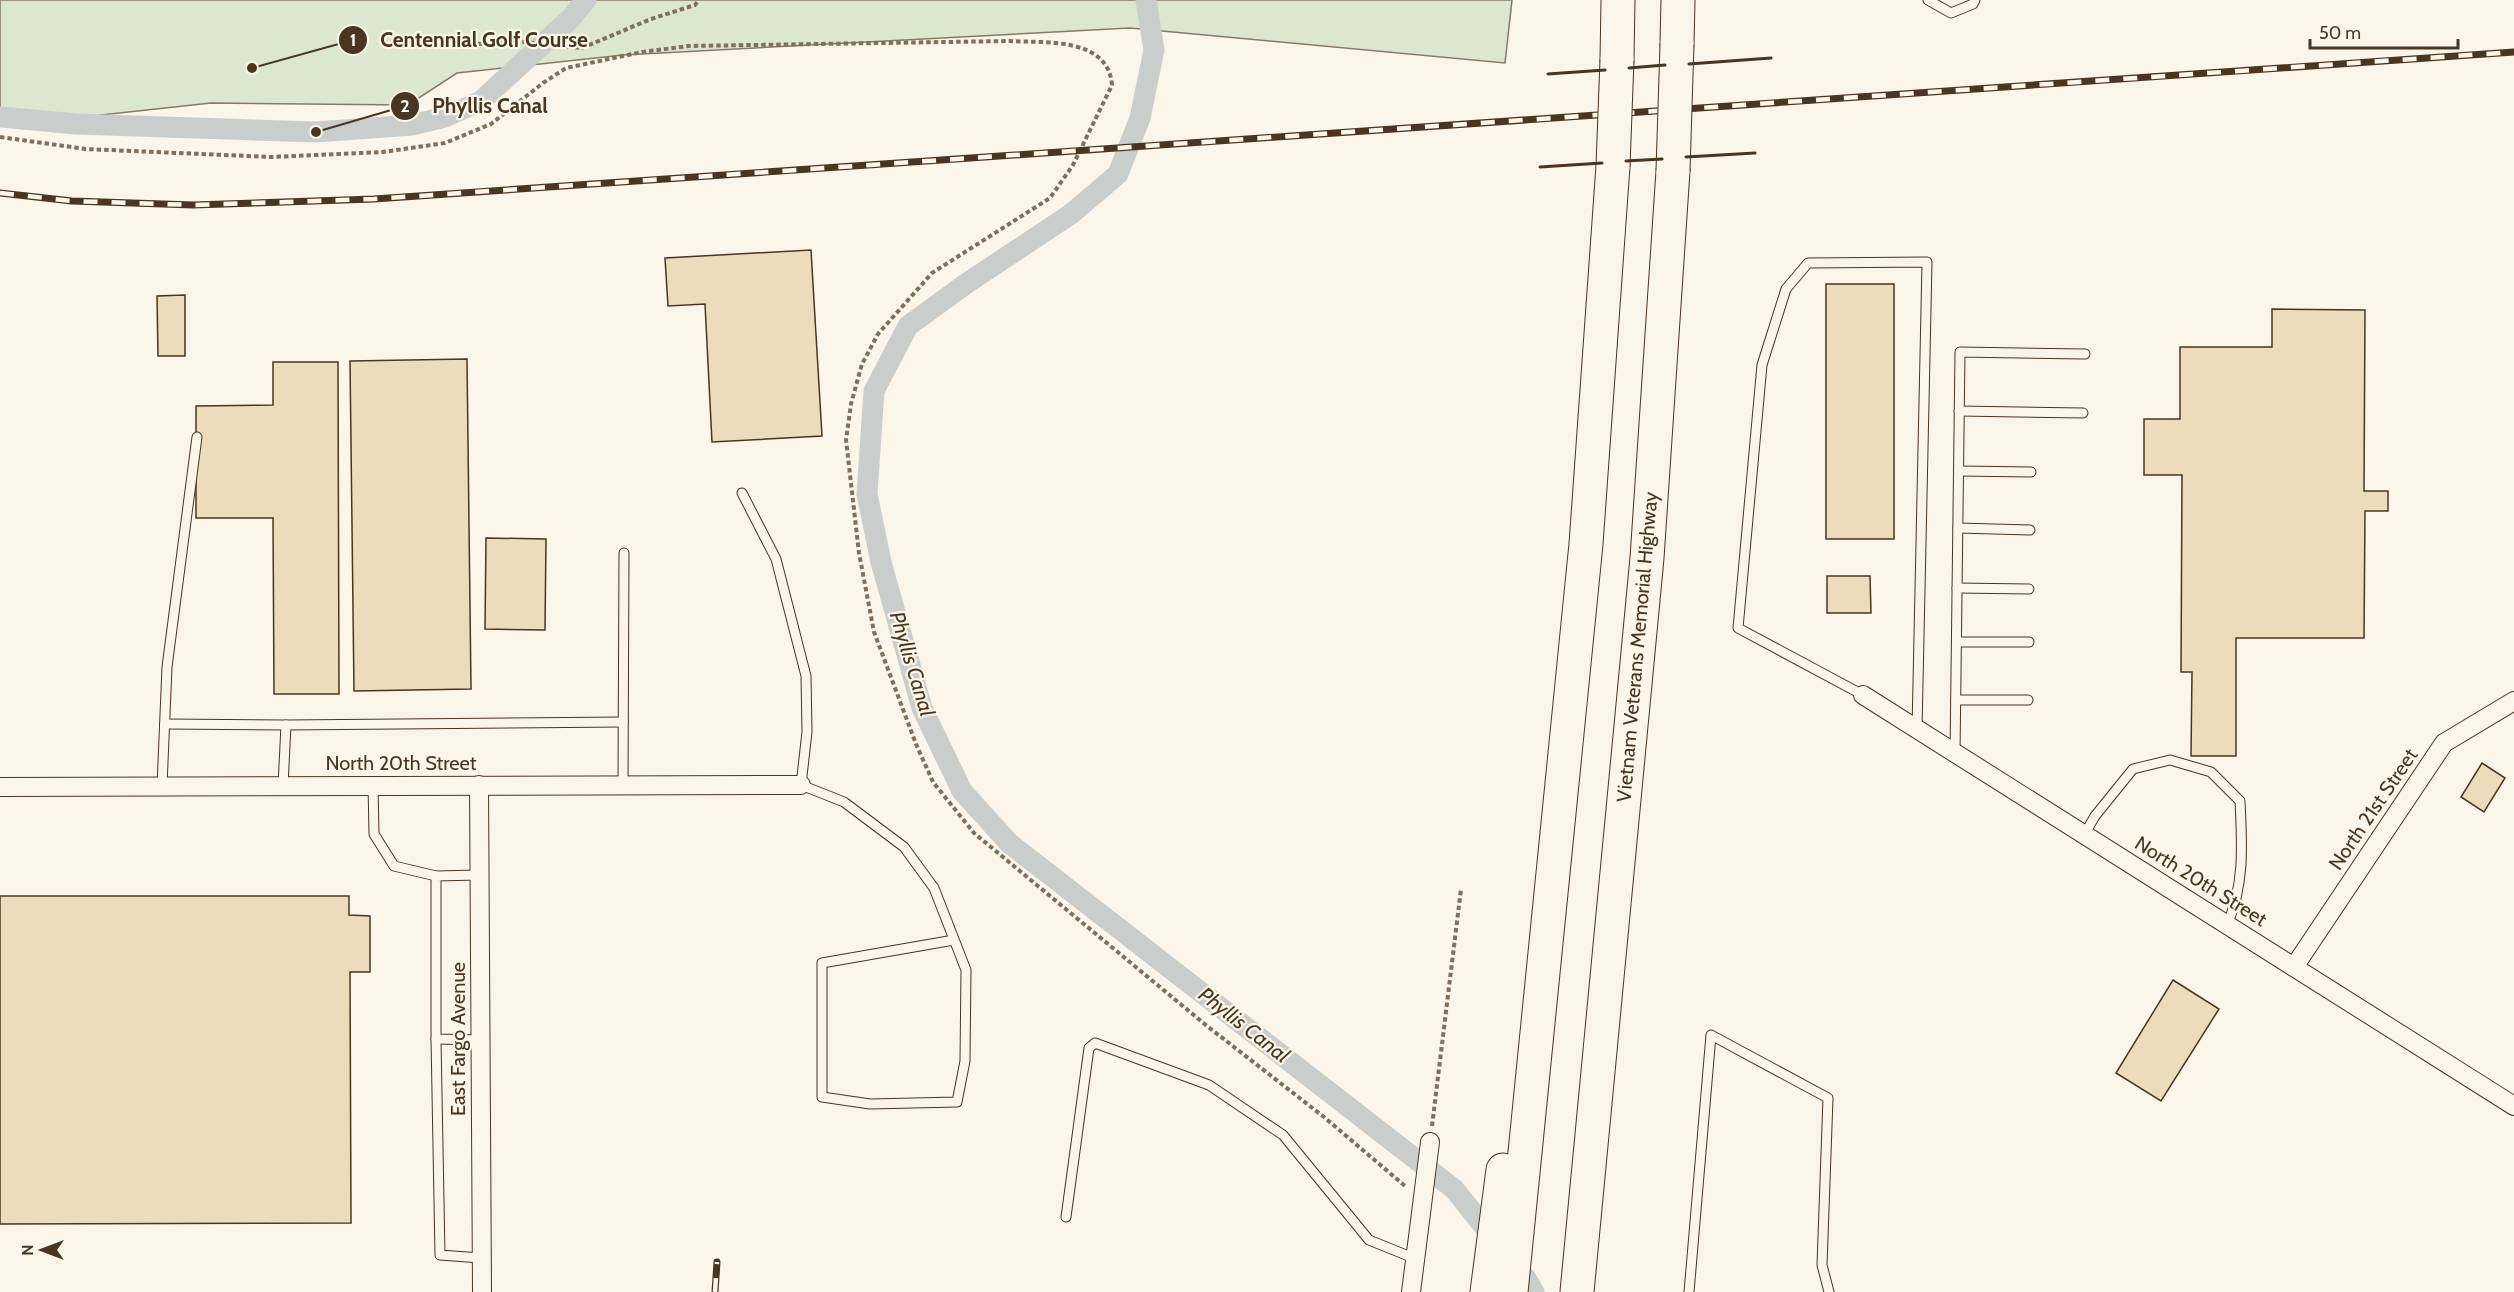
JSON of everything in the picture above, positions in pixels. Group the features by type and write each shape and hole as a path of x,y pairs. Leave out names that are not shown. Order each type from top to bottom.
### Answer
{"highway":[{"path":"1511,1292 1586,544 1613,166 1618,0"},
{"name":"Vietnam Veterans Memorial Highway","path":"1577,1292 1647,558 1673,171 1678,0"},
{"path":"1487,1292 1500,1189 1552,890"}],"street":[{"name":"North 20th Street","path":"1863,695 2514,1106"},
{"name":"North 21st Street","path":"2294,967 2444,743 2514,701"},
{"name":"North 20th Street","path":"0,787 801,784"},
{"name":"East Fargo Avenue","path":"479,786 482,1292"},
{"path":"1411,1292 1430,1142"}],"lane":[{"path":"1928,0 1951,13 1973,4 1975,0"},
{"path":"1863,695 1738,628 1762,365 1786,289 1808,263 1927,262 1917,729"},
{"path":"1955,754 1960,352 2085,354"},
{"path":"1959,411 2083,413"},
{"path":"162,786 167,667 197,437"},
{"path":"1959,471 2031,472"},
{"path":"742,493 776,559 806,676 807,732 801,784 844,802 904,847 934,888 966,970 965,1061 957,1102 870,1104 822,1097 822,963 954,940"},
{"path":"1958,528 2030,530"},
{"path":"622,785 624,553"},
{"path":"1957,588 2029,589"},
{"path":"1957,642 2029,642"},
{"path":"1956,700 2028,700"},
{"path":"165,723 286,725 623,722"},
{"path":"284,786 286,725"},
{"path":"2084,834 2133,769 2170,760 2211,772 2240,801 2242,865 2236,905 2227,925"},
{"path":"373,786 374,834 394,866 436,876 479,875"},
{"path":"436,876 440,1255 481,1258"},
{"path":"1689,1292 1711,1035 1828,1098 1822,1265 1829,1292"},
{"path":"436,1039 480,1040"},
{"path":"1066,1217 1089,1048 1095,1043 1209,1085 1283,1136 1369,1240 1416,1259"}],"path":[{"path":"455,46 514,41 582,48 695,5 699,0"},
{"path":"0,137 29,143 86,149 271,157 383,152 445,143 491,124 566,68 642,52 689,46 1010,41 1062,44 1089,49 1111,73 1112,86 1073,165 1050,198 932,273 878,334 862,364 851,404 846,440 859,553 874,632 916,744 933,782 974,833 1207,1026 1424,1200"},
{"path":"1430,1142 1461,889"}],"green space":[{"path":"0,0 1512,0 1505,63 1130,28 623,55 457,73 408,105 211,103 0,126"}],"building":[{"path":"811,250 822,436 712,442 705,304 668,306 665,258"},
{"path":"1826,284 1894,284 1894,539 1826,539"},
{"path":"185,295 185,356 158,356 157,296"},
{"path":"2272,309 2365,310 2364,491 2388,491 2388,511 2365,511 2364,638 2236,638 2236,756 2191,756 2192,672 2181,672 2182,475 2144,475 2144,419 2180,419 2180,347 2272,347"},
{"path":"467,359 471,689 354,691 350,361"},
{"path":"273,362 338,362 339,694 274,694 273,518 196,518 196,406 273,405"},
{"path":"486,538 546,539 545,630 485,629"},
{"path":"1827,576 1870,576 1871,613 1827,613"},
{"path":"2482,763 2505,778 2484,812 2461,797"},
{"path":"0,896 349,896 349,915 370,916 370,972 350,972 351,1223 0,1224"},
{"path":"2173,980 2219,1009 2161,1101 2116,1073"}],"waterway":[{"name":"Phyllis Canal","path":"0,117 76,124 316,132 412,125 445,117 481,101 570,19 586,0"},
{"name":"Phyllis Canal","path":"1146,0 1154,50 1140,118 1118,174 1071,214 967,283 908,326 874,391 867,494 881,562 922,708 962,791 1009,843 1454,1189 1527,1280 1534,1292"}],"railway":[{"path":"0,193 72,201 193,205 374,199 2514,52"},
{"path":"715,1292 717,1262"}],"wall":[{"path":"1689,64 1771,58"},
{"path":"1629,68 1665,65"},
{"path":"1548,74 1605,70"},
{"path":"1686,157 1755,153"},
{"path":"1626,161 1662,159"},
{"path":"1540,167 1602,163"}],"place":[{"name":"Centennial Golf Course","path":"252,68"},
{"name":"Phyllis Canal","path":"316,132"}]}
